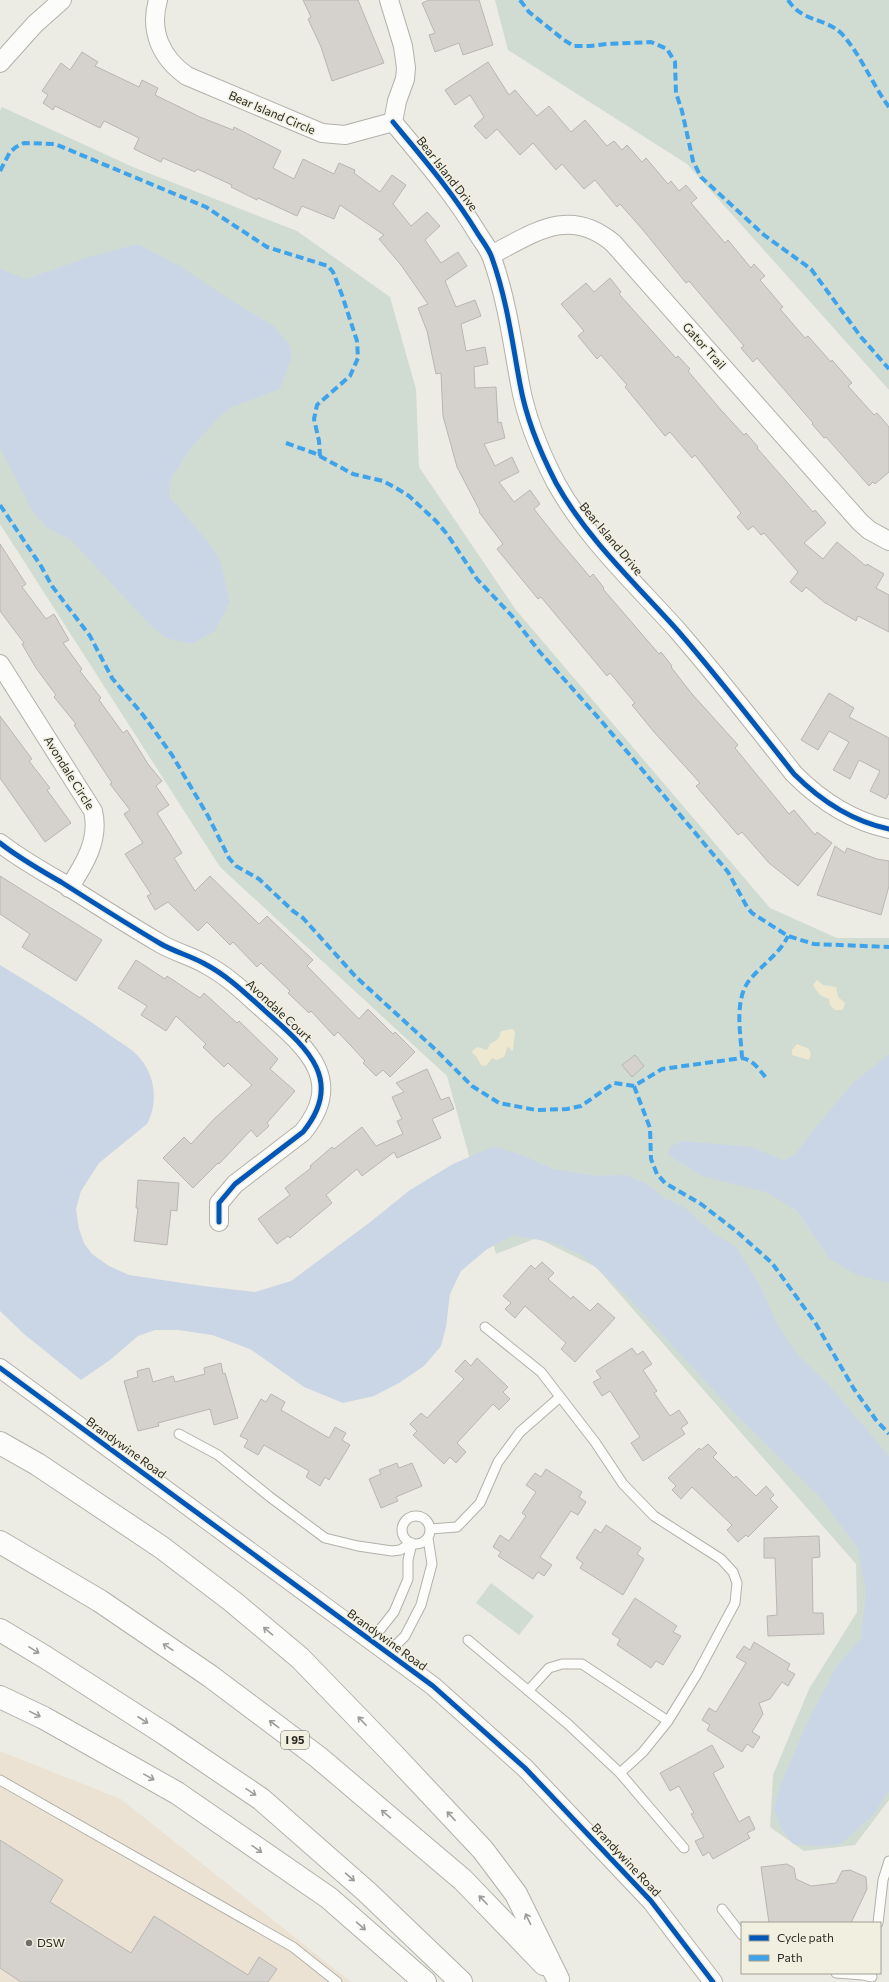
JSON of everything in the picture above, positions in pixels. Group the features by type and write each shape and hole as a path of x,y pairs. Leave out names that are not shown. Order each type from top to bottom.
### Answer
{"highway":[{"path":"0,1442 37,1464 161,1547 232,1601 300,1658 483,1850 516,1894 559,1981"},
{"name":"I 95","path":"0,1542 100,1601 210,1676 318,1757 463,1880 559,1981"},
{"path":"0,1630 46,1657 165,1734 261,1799 367,1892 461,1982"},
{"path":"0,1697 44,1718 177,1793 329,1898 425,1982"}],"street":[{"path":"0,63 36,24 62,0"},
{"name":"Bear Island Circle","path":"158,0 154,20 158,42 169,62 187,76 322,133 345,135 393,122"},
{"path":"389,0 403,46 406,68 405,79 397,101 393,122"},
{"name":"Bear Island Drive","path":"393,122 446,186 467,216 491,255 508,310 520,386 530,423 539,448 556,483 570,505 593,537 686,641 794,774 809,789 829,804 850,816 889,829"},
{"name":"Gator Trail","path":"491,255 539,230 561,224 584,226 604,236 618,249 860,522 868,530 889,541"},
{"name":"Avondale Circle","path":"0,664 93,811 96,823 89,857 69,888"},
{"name":"Avondale Court","path":"0,843 69,888 163,945 206,964 226,977 300,1043 314,1060 318,1071 320,1092 319,1103 310,1124 302,1132 235,1184 219,1202 219,1222"},
{"name":"Brandywine Road","path":"0,1368 433,1686 525,1768 651,1901 714,1982"}],"lane":[{"path":"485,1326 541,1372 595,1442 623,1484 654,1516 721,1559 733,1572 737,1583 735,1603 697,1674 668,1722 643,1752 620,1773"},
{"path":"179,1434 218,1455 270,1497 325,1538 358,1546 392,1551 400,1550 412,1543 421,1543 429,1533 457,1527 480,1503 498,1462 520,1432 560,1397"},
{"path":"388,1654 405,1636 422,1605 432,1564 429,1524 423,1518 414,1516 404,1525 403,1529 405,1538 412,1543"},
{"path":"371,1641 394,1612 408,1579 408,1560 412,1543"},
{"path":"468,1640 569,1725 620,1773 684,1848"},
{"path":"528,1691 549,1668 562,1664 582,1664 668,1722"},
{"path":"0,1780 293,1947 337,1982"},
{"path":"878,1922 883,1880 889,1861"},
{"path":"722,1909 741,1934"},
{"path":"850,1974 873,1977"}],"shaded area":[{"path":"495,0 889,0 889,390 687,164 508,50"},
{"path":"2,107 133,167 297,231 390,297 416,389 419,467 516,610 770,908 837,938 889,938 889,1800 855,1845 804,1851 770,1827 773,1775 809,1689 857,1612 856,1564 596,1267 537,1238 496,1254 447,1076 220,867 0,524 0,111"},
{"path":"491,1583 534,1616 519,1635 476,1603"},
{"path":"0,1751 121,1799 351,1982 0,1982"}],"sand":[{"path":"817,980 823,985 836,987 838,997 845,1003 843,1010 835,1010 830,1005 829,999 820,995 813,985"},
{"path":"513,1029 515,1032 513,1050 511,1051 510,1047 507,1048 504,1057 497,1060 492,1058 486,1066 481,1065 476,1056 472,1053 473,1050 477,1047 487,1050 490,1044 496,1041 501,1031"},
{"path":"797,1044 809,1049 811,1054 809,1060 792,1055 792,1050"}],"water":[{"path":"138,244 178,265 229,299 274,326 289,344 292,356 280,389 232,407 218,418 191,448 171,479 169,496 214,549 221,564 230,602 215,631 192,644 166,638 151,626 70,539 47,528 33,512 0,448 0,269 26,279 89,257"},
{"path":"0,965 70,1008 135,1053 144,1063 148,1071 154,1098 151,1116 147,1124 99,1163 81,1191 76,1209 79,1229 84,1243 92,1254 109,1266 129,1275 255,1292 291,1281 369,1223 410,1190 453,1164 485,1150 496,1147 522,1155 553,1169 599,1176 626,1175 647,1184 664,1198 683,1206 713,1233 736,1247 760,1285 777,1324 798,1355 828,1384 889,1456 889,1791 872,1816 841,1844 819,1846 793,1844 780,1827 774,1808 780,1786 807,1723 836,1667 861,1638 866,1592 858,1548 819,1496 740,1419 625,1294 582,1255 555,1243 513,1235 486,1250 461,1271 450,1294 446,1327 441,1346 424,1366 399,1383 374,1396 343,1403 304,1387 250,1349 212,1335 178,1330 155,1330 138,1336 110,1360 81,1380 24,1334 0,1311"},
{"path":"889,1054 889,1283 855,1274 829,1258 797,1211 766,1192 702,1176 668,1155 670,1147 682,1141 751,1147 783,1160 795,1155 813,1130 853,1083"}],"building":[{"path":"303,0 358,0 384,63 332,81 321,47 308,19 311,17"},
{"path":"429,0 479,0 493,45 463,55 459,43 435,52 429,35 435,33 422,3"},
{"path":"82,52 98,62 95,66 139,87 142,80 158,88 155,95 200,117 233,130 234,127 281,151 273,168 294,179 303,159 334,174 339,163 355,170 354,173 380,192 392,175 406,185 393,204 411,226 427,212 440,226 425,240 441,263 458,252 467,266 445,281 456,307 475,300 481,316 461,324 466,351 485,347 488,364 474,367 475,388 496,387 498,423 501,422 505,438 484,444 495,466 512,457 519,472 499,482 514,502 530,490 540,504 534,509 557,538 590,577 593,574 604,588 603,589 659,654 661,652 692,694 738,745 735,748 789,814 794,810 815,835 817,832 832,843 798,886 769,863 742,832 738,835 696,786 700,783 632,705 635,703 610,673 607,676 541,597 538,599 497,549 503,544 479,512 480,511 457,467 443,416 441,373 436,374 427,331 418,308 428,304 401,265 379,239 384,235 340,205 334,219 302,206 297,216 258,198 257,200 231,187 232,185 197,169 195,172 163,158 161,162 134,149 139,138 104,121 100,128 55,106 53,110 43,103 48,95 42,91 61,63 70,70"},
{"path":"488,62 509,95 515,90 537,116 549,106 571,132 585,120 607,146 614,141 622,150 627,145 642,162 646,158 668,184 671,181 679,191 686,185 697,198 691,203 725,243 728,240 751,268 754,264 765,276 760,280 783,307 780,309 805,338 808,336 831,362 832,360 852,383 848,386 874,415 877,413 889,427 889,472 875,484 873,482 869,486 826,437 824,438 757,358 753,362 741,348 744,346 689,281 686,283 643,230 620,204 617,207 595,180 584,189 562,164 556,170 533,143 520,155 497,129 486,139 474,126 484,117 470,95 455,105 445,90"},
{"path":"610,278 621,292 619,294 676,358 678,356 690,369 688,371 721,410 744,435 746,433 758,447 757,448 813,512 815,510 826,523 804,543 823,559 837,542 866,566 867,564 884,574 876,588 889,595 889,632 858,616 856,621 824,602 806,587 802,592 790,582 798,572 764,533 761,535 753,526 748,530 737,517 741,513 695,455 692,458 670,432 665,436 625,387 627,385 601,355 597,359 578,336 584,331 561,304 586,283 594,292"},
{"path":"0,544 26,584 22,587 46,619 54,614 69,640 63,643 82,669 80,671 101,698 99,700 123,733 127,730 148,764 162,781 156,786 169,805 157,813 182,853 174,858 195,891 210,876 259,924 267,916 313,960 307,966 359,1019 368,1009 393,1034 395,1032 415,1052 390,1077 383,1070 376,1076 363,1063 365,1061 338,1032 334,1036 311,1011 309,1013 288,993 290,991 261,963 257,967 233,942 230,945 207,922 198,931 168,902 155,910 147,896 151,894 125,854 143,843 124,814 130,810 110,784 112,783 74,725 76,724 54,697 56,695 36,668 22,644 24,643 0,611"},
{"path":"829,693 854,708 849,717 889,738 889,793 886,799 870,791 880,771 859,760 850,779 833,770 849,742 829,731 818,750 801,740"},
{"path":"0,716 32,759 29,761 50,788 47,790 71,823 45,842 0,778"},
{"path":"835,846 845,853 847,848 877,859 889,861 889,886 881,915 817,895"},
{"path":"0,876 102,940 76,981 22,947 30,934 0,914"},
{"path":"136,960 165,979 167,976 200,998 204,993 237,1023 239,1021 278,1059 270,1069 295,1091 267,1123 269,1126 257,1137 251,1130 219,1164 218,1163 193,1188 163,1158 184,1137 191,1144 214,1119 252,1085 228,1063 224,1067 203,1047 206,1044 176,1016 166,1031 141,1015 147,1006 118,988"},
{"path":"635,1055 644,1066 632,1077 622,1065"},
{"path":"427,1069 441,1100 449,1097 454,1109 432,1119 441,1138 397,1158 394,1152 362,1176 357,1169 326,1195 332,1203 290,1238 288,1236 277,1244 258,1219 290,1195 285,1188 311,1168 310,1166 332,1147 334,1149 362,1127 376,1146 403,1134 397,1121 402,1119 392,1097 404,1092 396,1083"},
{"path":"138,1180 179,1183 177,1211 171,1210 167,1245 134,1241 138,1208 136,1208"},
{"path":"542,1262 554,1273 548,1279 571,1299 573,1296 590,1311 598,1303 615,1318 575,1362 561,1349 566,1343 525,1306 515,1318 505,1309 511,1303 503,1296 531,1265 535,1269"},
{"path":"632,1348 637,1355 643,1351 652,1364 643,1370 657,1391 654,1393 670,1416 679,1410 688,1423 681,1428 685,1434 643,1461 631,1443 640,1437 610,1391 602,1396 593,1382 601,1378 596,1371"},
{"path":"477,1358 508,1387 503,1392 510,1399 499,1410 493,1404 457,1443 466,1452 456,1463 450,1457 444,1464 413,1435 417,1431 410,1424 421,1413 427,1418 464,1379 455,1371 465,1360 471,1366"},
{"path":"221,1363 223,1374 225,1373 238,1418 214,1425 210,1409 158,1423 159,1426 138,1431 124,1381 138,1377 137,1371 149,1368 153,1382 173,1376 175,1382 205,1374 204,1368"},
{"path":"271,1394 285,1402 281,1410 329,1438 335,1427 346,1433 342,1440 350,1445 329,1480 325,1477 320,1486 306,1477 309,1471 264,1445 258,1455 244,1447 248,1440 240,1436 261,1399 266,1402"},
{"path":"708,1444 717,1453 713,1457 734,1478 736,1476 756,1496 766,1486 774,1495 770,1499 778,1507 748,1537 746,1535 738,1542 727,1530 732,1525 692,1487 681,1499 672,1490 676,1486 668,1478 699,1448 701,1450"},
{"path":"397,1463 399,1468 412,1463 422,1486 396,1497 398,1501 381,1508 369,1479 381,1474 379,1470"},
{"path":"546,1469 582,1492 579,1497 586,1502 578,1515 571,1511 540,1557 552,1565 544,1576 538,1572 533,1579 498,1556 501,1552 493,1547 500,1535 509,1541 526,1516 522,1513 536,1492 526,1485 535,1473 541,1477"},
{"path":"606,1525 641,1548 637,1554 644,1559 623,1595 580,1568 583,1563 576,1558 595,1529 601,1533"},
{"path":"819,1536 820,1557 812,1558 813,1613 823,1613 824,1634 768,1636 767,1616 777,1615 775,1558 764,1558 764,1538"},
{"path":"635,1598 677,1626 673,1632 681,1636 663,1665 656,1661 651,1668 617,1645 620,1639 612,1634"},
{"path":"754,1642 790,1664 787,1670 795,1674 788,1686 782,1682 770,1699 759,1703 763,1714 752,1732 760,1737 753,1748 747,1744 742,1752 707,1730 710,1725 702,1720 709,1708 716,1712 746,1663 736,1657 744,1646 750,1650"},
{"path":"712,1745 724,1767 713,1773 739,1822 749,1816 755,1829 747,1833 750,1838 713,1859 709,1852 703,1856 695,1841 704,1837 691,1814 694,1813 679,1786 670,1791 660,1773"},
{"path":"0,1840 63,1880 50,1902 131,1953 154,1916 248,1975 259,1957 277,1969 268,1982 21,1982 0,1968"},
{"path":"787,1864 794,1868 796,1879 811,1886 836,1883 842,1871 850,1870 866,1877 867,1889 851,1922 769,1922 761,1867"}],"marked path":[{"path":"520,0 529,12 564,40 574,46 651,42 667,49 675,62 676,93 682,111 693,161 701,177 764,235 811,269 861,337 889,369"},
{"path":"788,0 800,13 828,25 842,34 861,60 889,107"},
{"path":"0,171 10,152 24,143 55,144 206,207 267,247 328,266 333,272 342,295 357,341 358,358 350,376 317,405 314,419 319,441 320,456"},
{"path":"286,443 314,453 353,474 383,481 409,496 436,521 447,534 477,579 512,616 539,651 603,723 728,872 747,907 752,913 788,936 814,944 889,947"},
{"path":"0,505 41,566 52,586 90,636 112,678 143,715 172,755 208,816 229,858 236,866 259,879 293,911 303,918 356,977 436,1050 472,1086 499,1103 536,1110 567,1109 581,1106 614,1083 634,1086 662,1069 742,1058 753,1063 767,1079"},
{"path":"742,1058 739,1019 741,1000 744,990 753,976 780,949 788,936"},
{"path":"634,1086 650,1128 651,1159 657,1174 665,1183 701,1204 736,1231 772,1263 816,1324 854,1389 876,1420 889,1434"}],"cycle path":[{"path":"393,122 448,190 469,219 491,255 502,289 523,397 530,422 550,471 568,504 597,542 708,666 794,774 815,793 837,809 862,821 889,829"},
{"path":"0,843 30,864 161,944 200,961 221,974 293,1036 315,1064 320,1079 321,1095 316,1113 303,1132 235,1184 219,1203 219,1222"},
{"path":"0,1368 433,1686 525,1768 651,1901 713,1982"}],"place":[{"name":"DSW","path":"29,1943"}]}
